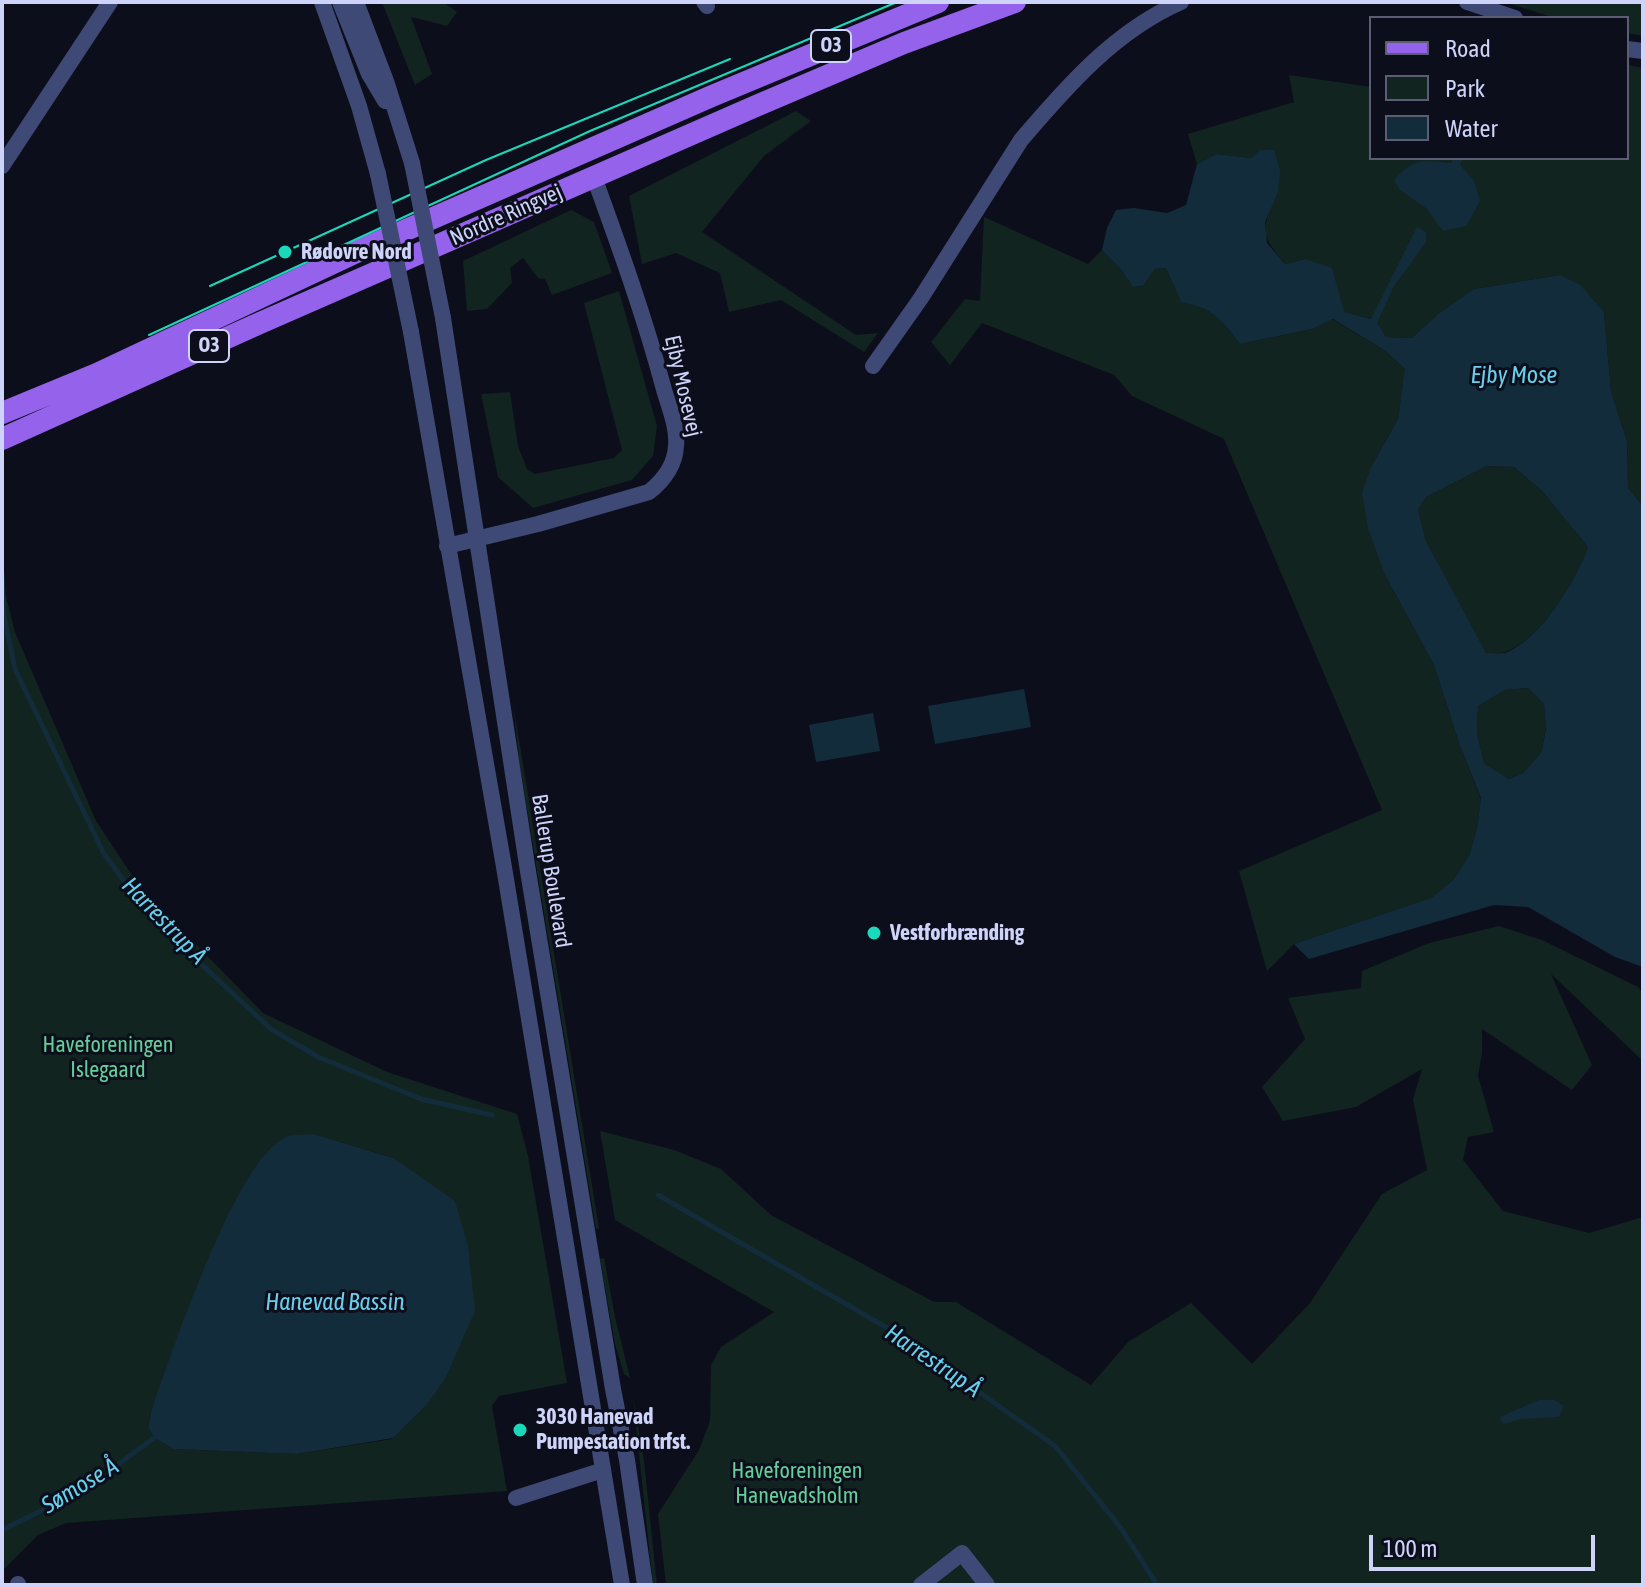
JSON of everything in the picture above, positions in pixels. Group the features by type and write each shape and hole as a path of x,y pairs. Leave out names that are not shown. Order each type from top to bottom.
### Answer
{"main road":[{"name":"Nordre Ringvej","path":"2,413 97,374 382,241 712,96 938,2"},
{"name":"Nordre Ringvej","path":"2,439 904,43 1015,2"}],"street":[{"path":"2,166 110,2"},
{"name":"Ballerup Boulevard","path":"322,2 359,106 378,174 411,332 504,867 622,1585"},
{"path":"340,2 369,74 400,126"},
{"path":"356,2 400,126"},
{"path":"873,366 928,287 1021,140 1075,77 1124,36 1181,2"},
{"path":"1467,2 1509,16"},
{"name":"Ballerup Boulevard","path":"400,126 412,163 443,318 527,865 627,1460 645,1585"},
{"name":"Ejby Mosevej","path":"447,546 649,492 670,469 676,446 652,343 594,177"},
{"path":"516,1498 603,1470"},
{"path":"921,1585 962,1553 987,1585"}],"green space":[{"path":"382,2 443,2 457,12 447,26 411,17 432,74 415,85"},
{"path":"1504,2 1643,2 1643,36 1629,33 1629,16 1549,16"},
{"path":"1629,65 1643,68 1643,506 1628,488 1627,441 1611,391 1604,312 1560,275 1474,289 1438,314 1412,338 1386,337 1371,319 1343,312 1305,259 1285,264 1277,254 1265,230 1278,193 1252,158 1216,154 1197,164 1188,134 1294,102 1289,75 1369,87 1369,160 1629,160"},
{"path":"796,111 811,121 764,156 702,232 856,335 878,333 864,352 781,300 729,312 720,273 676,253 642,264 629,196"},
{"path":"571,210 594,222 612,273 552,295 545,279 538,278 523,258 510,268 512,283 487,309 467,311 463,261"},
{"path":"984,217 1088,264 1102,250 1133,287 1143,286 1155,269 1166,268 1181,302 1215,316 1240,344 1312,329 1332,319 1384,350 1406,370 1398,419 1371,467 1385,575 1434,665 1481,799 1469,856 1453,880 1431,898 1294,944 1267,971 1239,871 1382,810 1224,439 1132,396 1114,375 982,323 950,365 931,342 965,299 980,301"},
{"path":"619,291 657,426 653,456 632,480 533,508 498,477 481,394 510,392 518,446 527,469 535,474 614,458 622,450 584,303"},
{"path":"1487,466 1514,467 1543,492 1588,547 1566,592 1544,622 1518,645 1503,653 1486,654 1426,541 1418,510 1426,497"},
{"name":"Haveforeningen Islegaard","path":"2,581 15,632 96,821 139,886 263,1013 387,1072 517,1114 528,1156 567,1383 499,1396 492,1406 507,1491 66,1523 38,1535 2,1571","holes":["314,1134 393,1158 426,1406 392,1439 297,1454 174,1449 154,1438 148,1427 152,1408 203,1273"]},
{"path":"1528,688 1544,704 1546,728 1541,753 1523,773 1509,779 1484,763 1477,733 1478,706 1505,690"},
{"path":"513,703 599,1228 596,1229 519,760"},
{"name":"Haveforeningen Hanevadsholm","path":"1499,926 1542,940 1638,987 1643,994 1643,1061 1551,974 1592,1065 1572,1090 1482,1029 1478,1076 1494,1132 1468,1137 1463,1160 1503,1211 1589,1233 1643,1217 1643,1585 666,1585 658,1514 699,1450 710,1421 711,1365 721,1347 774,1312 615,1220 600,1131 674,1150 721,1169 771,1215 934,1302 956,1302 1091,1385 1128,1342 1191,1303 1252,1364 1310,1303 1382,1194 1427,1170 1413,1099 1422,1069 1356,1107 1283,1121 1262,1087 1305,1039 1288,998 1361,988 1362,971 1429,943"},
{"path":"604,1258 630,1378 624,1374 615,1344 600,1259"},
{"path":"633,1397 644,1461 657,1585 653,1585"}],"water":[{"name":"Ejby Mose","path":"1260,150 1274,150 1280,170 1278,193 1265,222 1267,243 1285,264 1305,259 1332,268 1344,312 1371,319 1417,227 1426,232 1426,242 1394,286 1377,323 1386,337 1412,338 1438,314 1474,289 1560,275 1580,285 1604,312 1611,391 1627,441 1628,488 1643,506 1643,967 1615,957 1528,907 1494,905 1309,959 1294,944 1431,898 1453,880 1469,856 1481,798 1460,746 1434,665 1385,575 1368,528 1362,493 1371,467 1398,419 1405,369 1384,350 1333,319 1312,329 1240,344 1215,316 1181,302 1166,268 1155,269 1143,286 1133,287 1102,250 1107,228 1116,210 1134,208 1167,213 1186,205 1197,164 1216,154 1252,158","holes":["1487,466 1514,467 1543,492 1588,547 1555,608 1531,636 1505,653 1486,653 1426,541 1418,510 1426,497","1528,688 1544,704 1546,729 1541,753 1523,773 1509,779 1484,763 1477,733 1478,706 1505,690"]},
{"path":"1453,160 1462,160 1460,165 1474,181 1480,201 1466,226 1443,231 1426,208 1400,190 1394,180 1419,162 1451,163"},
{"path":"1024,689 1031,727 935,744 928,706"},
{"path":"873,713 880,751 816,762 809,725"},
{"name":"Hanevad Bassin","path":"314,1134 393,1158 455,1201 468,1246 475,1311 446,1377 426,1406 393,1438 297,1454 174,1449 154,1438 148,1427 152,1408 207,1261 245,1183 265,1155 284,1138"},
{"path":"1539,1400 1554,1400 1564,1406 1559,1417 1521,1419 1503,1424 1500,1417"}],"waterway":[{"name":"Harrestrup Å","path":"2,573 4,616 15,669 104,854 137,898 202,965 271,1029 318,1057 421,1099 492,1115"},
{"name":"Harrestrup Å","path":"658,1195 896,1333 1055,1446 1121,1528 1157,1585"},
{"name":"Sømose Å","path":"2,1530 85,1489 154,1438"}],"tram line":[{"path":"149,335 590,131 897,2"},
{"path":"210,286 486,160 730,59"}],"place":[{"name":"Rødovre Nord","path":"285,252"},
{"name":"Vestforbrænding","path":"874,933"},
{"name":"3030 Hanevad Pumpestation trfst.","path":"520,1430"}]}
